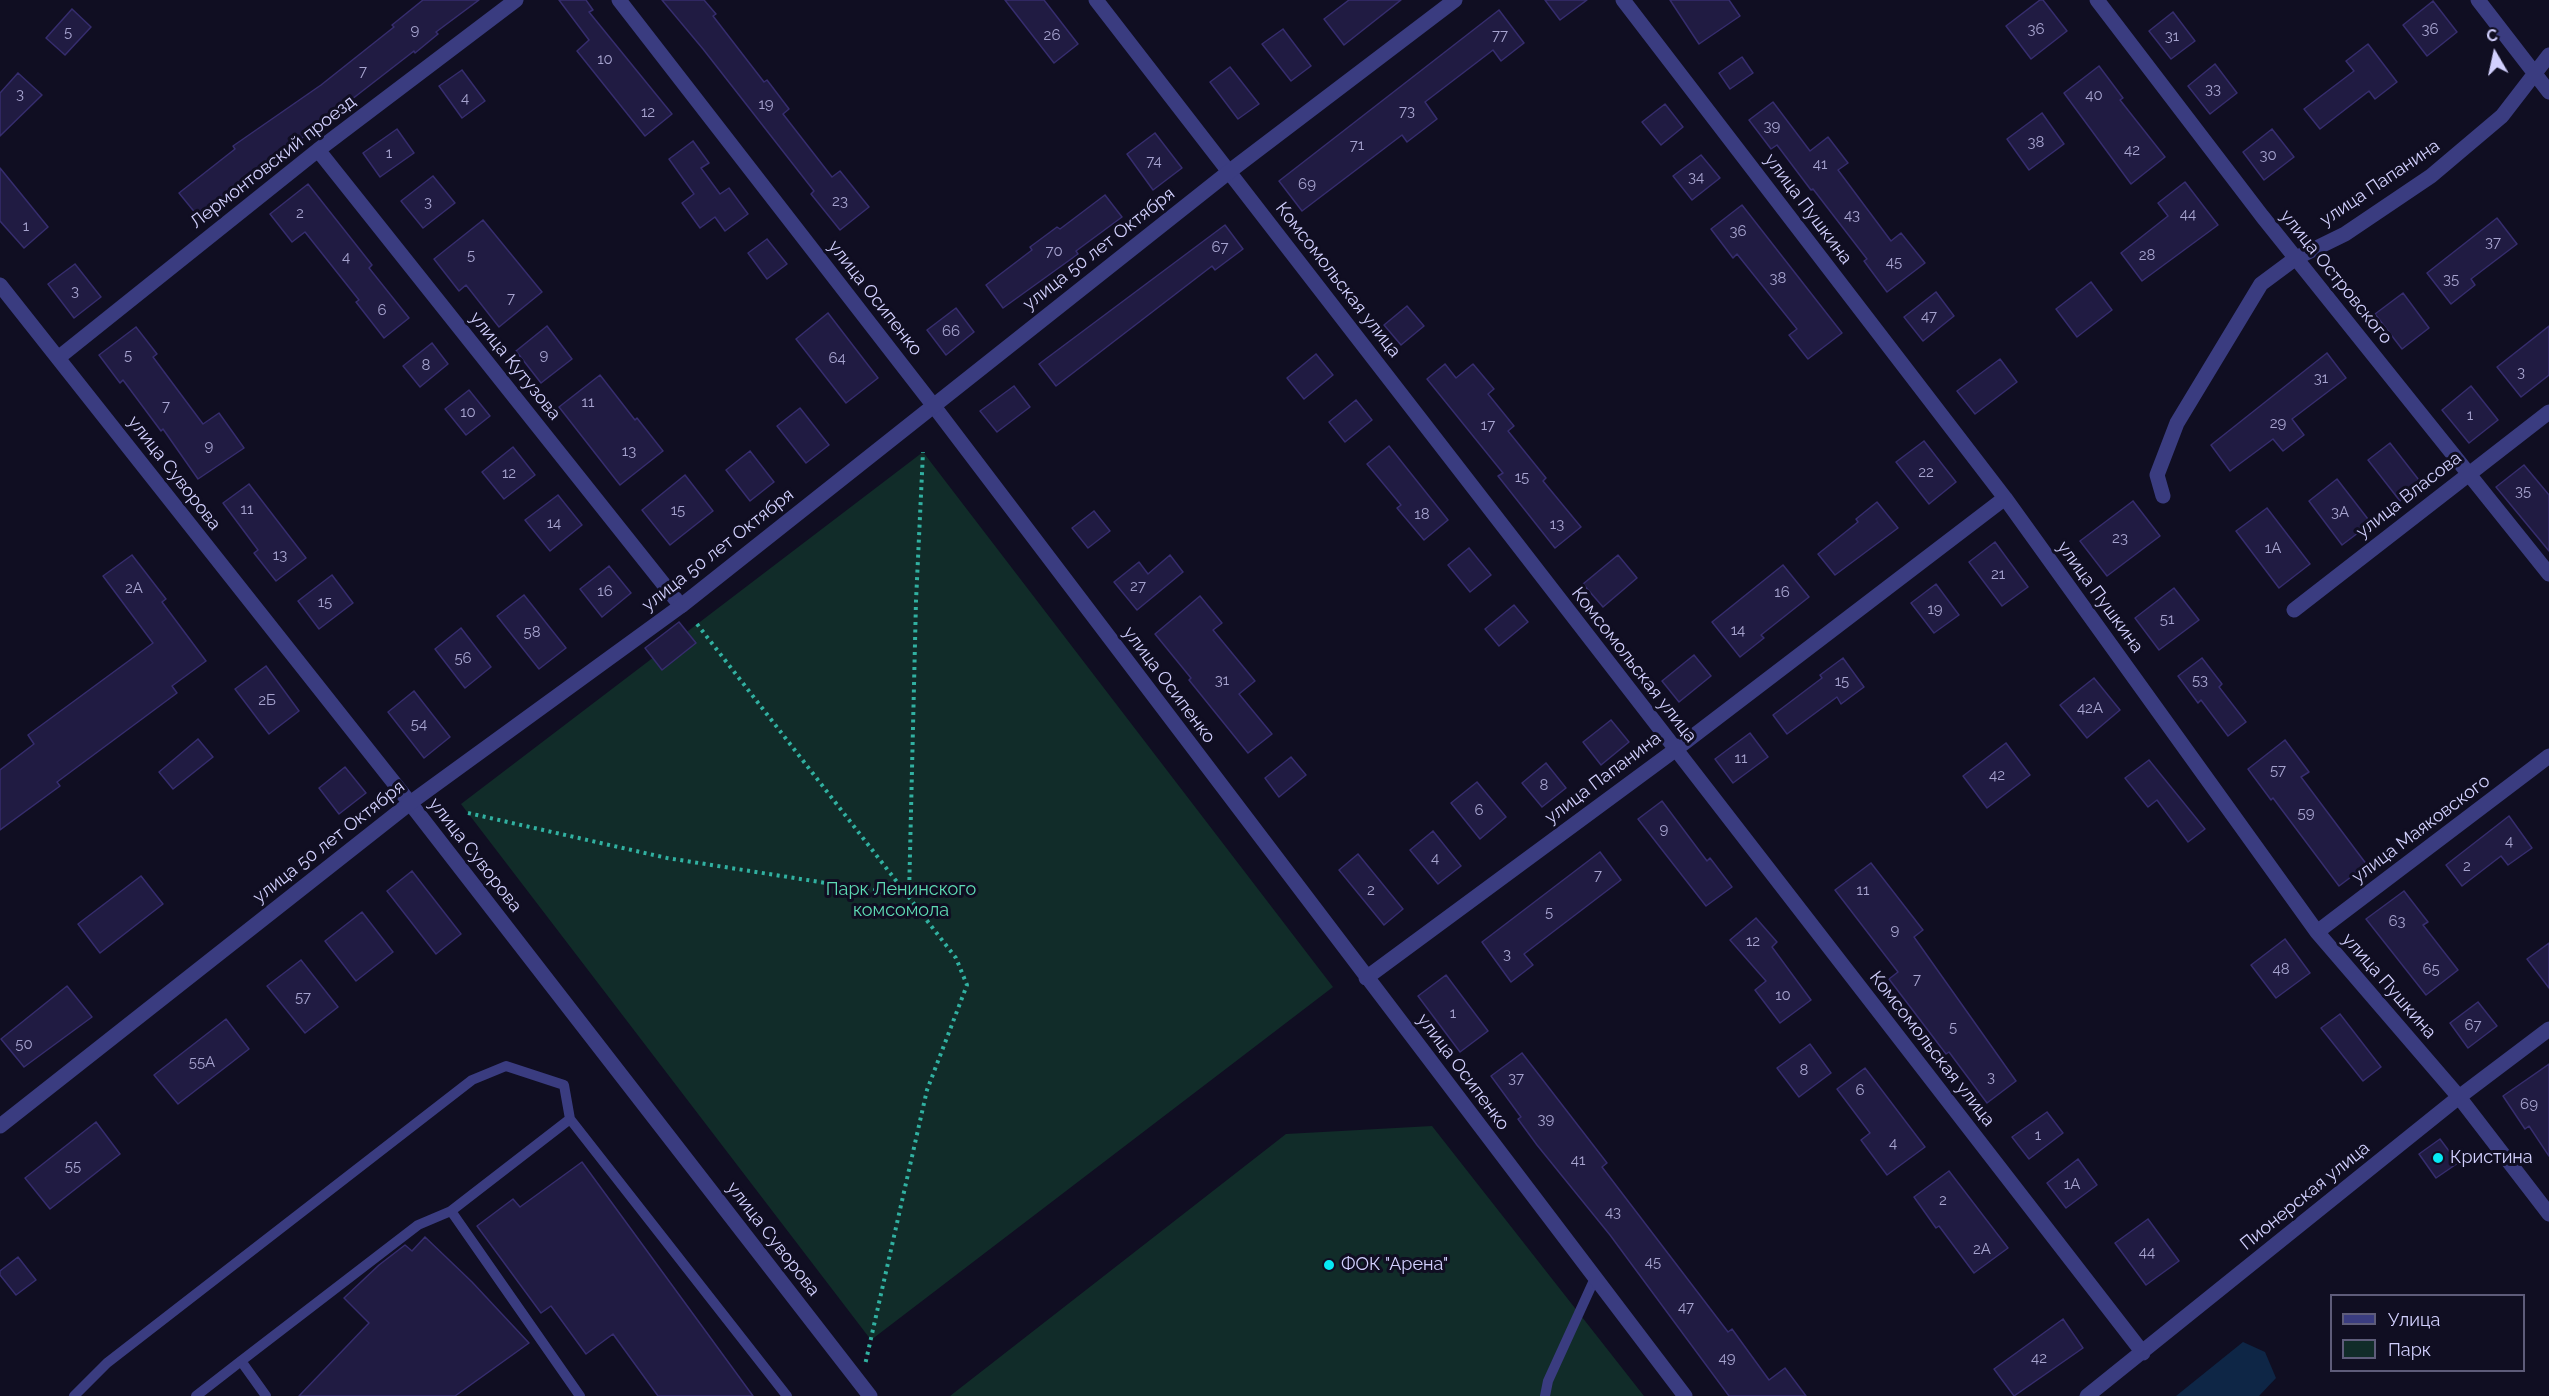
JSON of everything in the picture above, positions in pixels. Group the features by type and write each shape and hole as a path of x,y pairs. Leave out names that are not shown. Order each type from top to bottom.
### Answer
{"street":[{"name":"Лермонтовский проезд","path":"58,358 318,150 516,0"},
{"name":"улица Осипенко","path":"619,0 933,405 1681,1394"},
{"name":"Комсомольская улица","path":"1096,0 2143,1353"},
{"name":"улица 50 лет Октября","path":"0,1126 410,803 681,606 1230,171 1455,0"},
{"name":"улица Пушкина","path":"1623,0 2005,498 2317,932 2459,1097 2549,1214"},
{"name":"улица Островского","path":"2097,0 2296,258 2549,574"},
{"path":"2478,0 2549,92"},
{"name":"улица Папанина","path":"2163,496 2157,475 2177,423 2261,284 2296,258 2345,234 2431,176 2502,116 2549,55"},
{"name":"улица Кутузова","path":"318,150 681,606"},
{"name":"улица Суворова","path":"0,285 410,803 870,1396"},
{"name":"улица Власова","path":"2294,610 2549,412"},
{"name":"улица Папанина","path":"1366,978 1675,750 2005,498"},
{"name":"улица Маяковского","path":"2317,932 2549,756"},
{"name":"Пионерская улица","path":"2087,1396 2459,1097 2549,1029"}],"lane":[{"path":"75,1396 107,1363 472,1080 506,1066 564,1085 570,1119 787,1396"},
{"path":"196,1396 418,1224 451,1211 570,1119"},
{"path":"451,1211 580,1396"},
{"path":"1545,1396 1548,1381 1595,1278"},
{"path":"242,1362 266,1396"}],"path":[{"path":"909,896 916,601 923,452"},
{"path":"697,624 956,958 966,985 927,1090 860,1383"},
{"path":"468,813 667,858 909,896"}],"green space":[{"name":"Парк Ленинского комсомола","path":"923,452 1333,987 871,1340 461,804"},
{"name":"ФОК \"Арена\"","path":"1432,1126 1644,1396 950,1396 1286,1134"}],"water":[{"path":"2243,1342 2265,1352 2276,1378 2259,1396 2176,1396"}],"building":[{"path":"423,0 479,0 436,32 438,34 415,53 414,51 289,148 290,150 201,220 179,193 235,149 233,146 321,85 394,27 392,25"},
{"path":"559,0 586,0 593,10 589,12 672,114 645,136 577,51 589,40"},
{"path":"662,0 704,0 716,14 713,16 764,82 767,80 789,109 783,114 832,177 840,171 869,207 840,230 811,194 814,191"},
{"path":"1005,0 1044,0 1078,44 1054,63"},
{"path":"1349,0 1401,0 1344,45 1324,19"},
{"path":"1545,0 1587,0 1560,20"},
{"path":"1670,0 1729,0 1740,16 1699,44"},
{"path":"2043,0 2067,31 2031,59 2006,26"},
{"path":"2433,1 2457,32 2427,56 2403,25"},
{"path":"72,9 91,27 65,55 46,38"},
{"path":"1499,10 1524,43 1501,61 1493,50 1425,102 1437,119 1407,142 1402,135 1302,211 1279,181"},
{"path":"2173,12 2195,41 2171,59 2149,31"},
{"path":"1283,29 1311,66 1291,81 1262,44"},
{"path":"2368,44 2397,82 2375,99 2369,91 2320,129 2304,109 2354,71 2346,61"},
{"path":"1742,57 1753,73 1730,89 1719,73"},
{"path":"2215,64 2237,93 2210,114 2188,86"},
{"path":"2099,66 2123,98 2120,100 2165,157 2131,184 2064,93"},
{"path":"1230,67 1259,104 1238,119 1210,82"},
{"path":"462,70 485,101 462,118 439,86"},
{"path":"18,73 42,95 0,136 0,93"},
{"path":"1773,102 1810,151 1828,137 1848,163 1838,170 1891,241 1901,233 1925,263 1887,292 1864,261 1867,259 1813,189 1811,190 1777,145 1771,149 1749,120"},
{"path":"1665,104 1683,127 1661,145 1642,122"},
{"path":"2042,113 2064,144 2029,170 2007,139"},
{"path":"397,129 414,153 380,177 363,153"},
{"path":"2272,129 2294,157 2264,180 2243,152"},
{"path":"1155,133 1182,168 1153,190 1127,154"},
{"path":"693,141 709,163 701,168 720,194 729,188 748,214 725,231 715,217 700,228 682,203 694,194 669,159"},
{"path":"1701,155 1720,178 1692,200 1673,176"},
{"path":"0,168 48,227 24,248 0,221"},
{"path":"433,176 455,203 423,228 401,201"},
{"path":"2185,182 2218,225 2142,281 2121,253 2168,216 2158,203"},
{"path":"308,184 372,265 369,268 409,318 384,338 356,302 359,300 305,232 292,242 270,214"},
{"path":"1105,195 1122,217 1076,251 1078,254 1003,308 986,285 1032,250 1030,247 1057,227 1060,229"},
{"path":"1742,205 1842,333 1808,359 1789,335 1797,329 1737,254 1733,258 1711,229"},
{"path":"2497,218 2517,244 2471,279 2475,285 2451,304 2427,273"},
{"path":"483,220 542,292 499,327 466,285 459,291 434,259"},
{"path":"1225,225 1243,249 1215,270 1212,266 1056,386 1039,364"},
{"path":"767,239 787,264 767,279 748,253"},
{"path":"75,264 101,297 74,318 48,284"},
{"path":"2091,282 2112,310 2077,337 2056,309"},
{"path":"1936,292 1954,316 1923,341 1904,317"},
{"path":"2403,293 2429,328 2402,349 2375,314"},
{"path":"1407,306 1424,326 1401,345 1384,325"},
{"path":"956,308 974,332 946,355 927,330"},
{"path":"828,313 878,378 846,403 796,339"},
{"path":"547,326 572,359 541,383 516,351"},
{"path":"2549,326 2549,375 2521,397 2497,367"},
{"path":"136,327 157,354 153,357 203,424 219,413 244,448 198,479 163,429 161,431 123,380 120,383 99,355"},
{"path":"432,343 448,364 420,387 403,366"},
{"path":"2327,353 2346,378 2292,419 2304,435 2283,451 2273,439 2230,471 2211,445"},
{"path":"1316,354 1333,375 1304,399 1287,378"},
{"path":"2000,359 2017,382 1975,414 1957,391"},
{"path":"1445,364 1456,378 1473,364 1494,389 1488,394 1514,426 1508,431 1546,478 1543,481 1581,527 1555,548 1498,476 1503,473 1427,379"},
{"path":"600,375 663,451 620,485 559,407"},
{"path":"1014,386 1030,407 997,432 980,411"},
{"path":"2471,386 2498,420 2469,443 2442,410"},
{"path":"469,390 490,416 466,435 445,409"},
{"path":"1356,400 1372,420 1345,442 1329,422"},
{"path":"800,408 829,445 806,463 777,426"},
{"path":"1924,441 1956,482 1929,504 1896,462"},
{"path":"2390,443 2422,484 2400,501 2368,460"},
{"path":"1389,446 1448,520 1424,540 1397,508 1401,505 1367,464"},
{"path":"513,447 535,475 504,499 482,472"},
{"path":"750,451 774,482 750,501 726,470"},
{"path":"2524,465 2549,495 2549,551 2496,487"},
{"path":"685,475 713,511 670,545 642,510"},
{"path":"2337,479 2371,523 2342,545 2309,501"},
{"path":"249,484 306,558 276,581 254,553 258,550 223,503"},
{"path":"558,495 582,525 550,551 525,520"},
{"path":"2133,501 2160,536 2107,576 2080,541"},
{"path":"1877,502 1898,528 1835,575 1818,554 1858,522 1856,519"},
{"path":"2267,508 2310,564 2279,588 2236,531"},
{"path":"1094,511 1110,531 1088,548 1072,528"},
{"path":"1995,542 2028,587 2002,606 1969,562"},
{"path":"1469,548 1491,575 1470,592 1448,565"},
{"path":"132,555 166,599 162,602 206,661 172,686 177,693 57,782 60,786 0,830 0,770 34,744 28,735 153,643 103,576"},
{"path":"1170,555 1183,572 1137,610 1114,582 1139,562 1148,574"},
{"path":"1618,555 1637,578 1603,607 1583,584"},
{"path":"1783,565 1809,597 1761,635 1764,638 1740,657 1712,622"},
{"path":"609,566 631,593 602,617 580,589"},
{"path":"332,575 353,603 319,629 298,601"},
{"path":"1936,584 1959,615 1934,633 1911,603"},
{"path":"2174,588 2199,620 2159,650 2135,618"},
{"path":"524,595 566,648 539,669 497,616"},
{"path":"1200,596 1222,623 1213,630 1255,681 1239,694 1272,734 1248,753 1155,634"},
{"path":"1514,605 1528,622 1499,646 1485,629"},
{"path":"679,622 696,643 662,670 645,648"},
{"path":"461,628 491,667 465,688 435,649"},
{"path":"1694,655 1711,676 1679,702 1662,681"},
{"path":"1843,658 1864,687 1841,704 1837,697 1787,734 1773,715 1822,678 1820,675"},
{"path":"2202,658 2222,684 2219,687 2246,722 2228,736 2201,700 2198,703 2178,676"},
{"path":"266,666 299,711 269,734 235,689"},
{"path":"2094,678 2120,710 2087,738 2060,705"},
{"path":"414,691 450,737 424,758 388,712"},
{"path":"1611,720 1629,742 1601,765 1583,742"},
{"path":"1750,733 1768,757 1733,783 1715,759"},
{"path":"198,739 213,757 173,789 159,772"},
{"path":"2285,740 2309,772 2301,777 2367,865 2339,886 2273,798 2271,800 2248,769"},
{"path":"2006,743 2030,775 1987,808 1963,776"},
{"path":"1291,757 1306,775 1279,797 1265,778"},
{"path":"2149,760 2205,829 2188,842 2157,800 2148,807 2125,778"},
{"path":"1546,763 1566,788 1542,807 1522,783"},
{"path":"345,767 366,793 339,814 319,788"},
{"path":"1477,782 1506,817 1480,839 1451,803"},
{"path":"1662,801 1707,861 1710,858 1732,887 1706,906 1638,819"},
{"path":"2509,816 2532,848 2508,865 2501,856 2462,886 2446,865"},
{"path":"1433,831 1461,866 1438,884 1410,850"},
{"path":"1600,852 1621,880 1524,954 1533,965 1511,982 1482,942"},
{"path":"1358,854 1403,909 1384,925 1339,870"},
{"path":"1871,863 1923,930 1914,937 2016,1081 1987,1103 1949,1052 1946,1054 1889,979 1898,972 1835,890"},
{"path":"412,871 461,934 436,954 387,891"},
{"path":"141,876 163,904 100,953 78,924"},
{"path":"2404,891 2428,922 2423,925 2458,970 2426,995 2366,919"},
{"path":"362,912 393,952 356,981 325,941"},
{"path":"1756,918 1777,942 1772,947 1811,1000 1780,1023 1755,990 1766,981 1730,940"},
{"path":"2285,939 2310,973 2276,998 2251,965"},
{"path":"2549,943 2549,988 2527,959"},
{"path":"301,960 338,1007 305,1033 267,986"},
{"path":"1446,975 1488,1031 1460,1052 1418,996"},
{"path":"67,986 92,1017 24,1067 1,1039"},
{"path":"2478,1002 2497,1026 2468,1048 2450,1023"},
{"path":"2340,1014 2381,1067 2363,1081 2321,1028"},
{"path":"226,1019 249,1049 178,1104 154,1075"},
{"path":"1810,1044 1831,1073 1799,1097 1777,1068"},
{"path":"1522,1053 1607,1163 1602,1167 1728,1332 1732,1329 1769,1380 1785,1368 1806,1396 1729,1396 1610,1235 1537,1145 1518,1119 1521,1117 1491,1076"},
{"path":"2549,1064 2549,1156 2529,1126 2525,1129 2503,1096"},
{"path":"1865,1068 1925,1147 1887,1175 1861,1140 1870,1133 1837,1089"},
{"path":"2047,1112 2063,1133 2029,1159 2012,1137"},
{"path":"96,1122 120,1154 50,1209 25,1178"},
{"name":"Кристина","path":"2440,1139 2458,1163 2436,1178 2419,1154"},
{"path":"2078,1159 2097,1185 2066,1208 2047,1183"},
{"path":"582,1162 753,1396 658,1396 613,1334 586,1354 551,1306 541,1313 477,1226 513,1199 520,1207"},
{"path":"1949,1171 2008,1248 1974,1273 1939,1226 1936,1228 1914,1197"},
{"path":"2148,1219 2179,1261 2146,1285 2115,1243"},
{"path":"425,1237 472,1282 529,1343 455,1396 299,1396 369,1323 344,1298 379,1265 405,1245 412,1251"},
{"path":"18,1257 36,1280 16,1295 0,1275 0,1271"},
{"path":"2063,1319 2083,1348 2014,1396 1994,1369"}],"place":[{"name":"Кристина","path":"2438,1158"},
{"name":"ФОК \"Арена\"","path":"1329,1265"}]}
